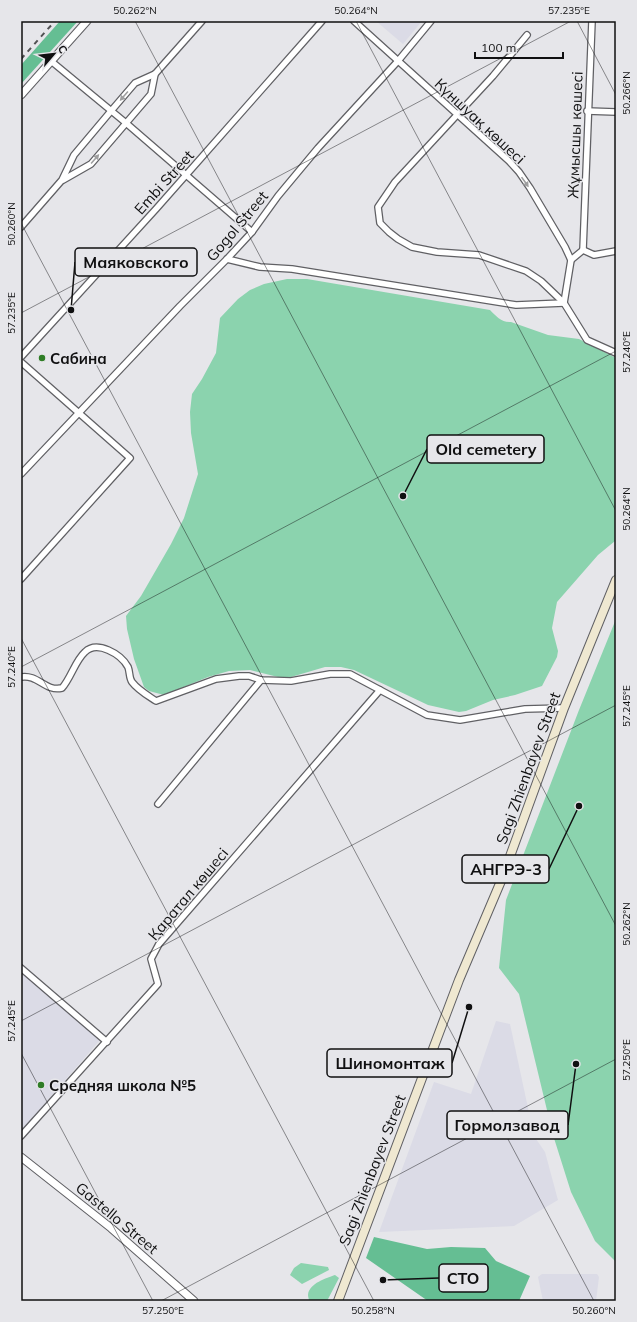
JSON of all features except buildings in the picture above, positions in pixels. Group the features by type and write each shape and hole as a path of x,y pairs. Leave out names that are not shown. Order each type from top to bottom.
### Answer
{"main road":[{"name":"Sagi Zhienbayev Street","path":"338,1301 459,980 501,882 564,708 616,580"}],"street":[{"path":"21,95 88,21"},
{"name":"Embi Street","path":"21,357 186,175 322,21"},
{"name":"Күншуақ көшесі","path":"354,21 519,172 565,247 570,260"},
{"name":"Gogol Street","path":"21,474 252,232 278,196 318,148 398,61 431,21"},
{"name":"Жұмысшы көшесі","path":"583,250 587,112 592,21"},
{"path":"21,227 62,180 74,155 135,83 155,74 199,22"},
{"path":"527,35 458,115 395,182 378,207 380,223 398,239 412,247 437,252 480,255 526,272 541,281 564,303 587,340 616,354"},
{"path":"51,61 126,123 252,232"},
{"path":"62,180 91,164 151,94 155,74"},
{"path":"587,112 616,112"},
{"path":"564,303 570,260 583,250 594,255 616,251"},
{"path":"227,259 260,267 299,270 516,305 564,303"},
{"path":"21,362 130,458 21,579"},
{"path":"21,677 33,678 49,688 62,688 85,651 99,647 110,651 123,660 129,668 131,681 141,691 156,701 216,678 249,676 262,680 291,682 330,674 350,674 427,715 460,720 525,710 564,708"},
{"path":"158,804 262,680"},
{"name":"Қаратал көшесі","path":"21,1136 158,984 151,959 159,944 380,690"},
{"path":"21,968 107,1042"},
{"name":"Gastello Street","path":"22,1161 111,1228 194,1301"}],"shaded area":[{"path":"376,21 422,21 403,44"},
{"name":"Средняя школа №5","path":"21,971 100,1040 21,1131"},
{"path":"496,1021 510,1024 534,1136 545,1152 558,1200 514,1226 379,1232 434,1082 471,1094"},
{"path":"542,1274 597,1274 599,1277 596,1301 543,1301 538,1277"}],"green space":[{"path":"60,21 78,21 21,84 21,65"},
{"path":"287,279 307,279 490,310 499,319 548,335 579,339 616,358 615,541 598,555 557,602 552,628 558,651 557,657 542,686 515,695 493,700 466,711 459,712 428,705 354,670 341,667 325,667 291,677 278,677 250,670 229,671 208,677 164,695 149,691 144,687 134,659 127,629 126,616 141,596 171,544 184,518 198,474 191,433 190,412 192,394 216,353 220,318 238,299 250,290 264,284"},
{"path":"616,619 616,1279 615,1261 595,1241 571,1192 553,1135 519,994 499,968 506,900 579,710"},
{"path":"374,1237 427,1249 451,1247 485,1248 496,1261 530,1276 519,1301 428,1301 366,1258"},
{"path":"301,1263 328,1267 329,1270 302,1284 290,1275 294,1268"},
{"path":"335,1275 339,1278 327,1301 309,1301 309,1291 315,1284 323,1279"}],"railway":[{"path":"21,59 55,21"}],"place":[{"name":"Маяковского","path":"71,310"},
{"name":"Сабина","path":"42,358"},
{"name":"Old cemetery","path":"403,496"},
{"name":"АНГРЭ-3","path":"579,806"},
{"name":"Шиномонтаж","path":"469,1007"},
{"name":"Гормолзавод","path":"576,1064"},
{"name":"Средняя школа №5","path":"41,1085"},
{"name":"СТО","path":"383,1280"}]}
